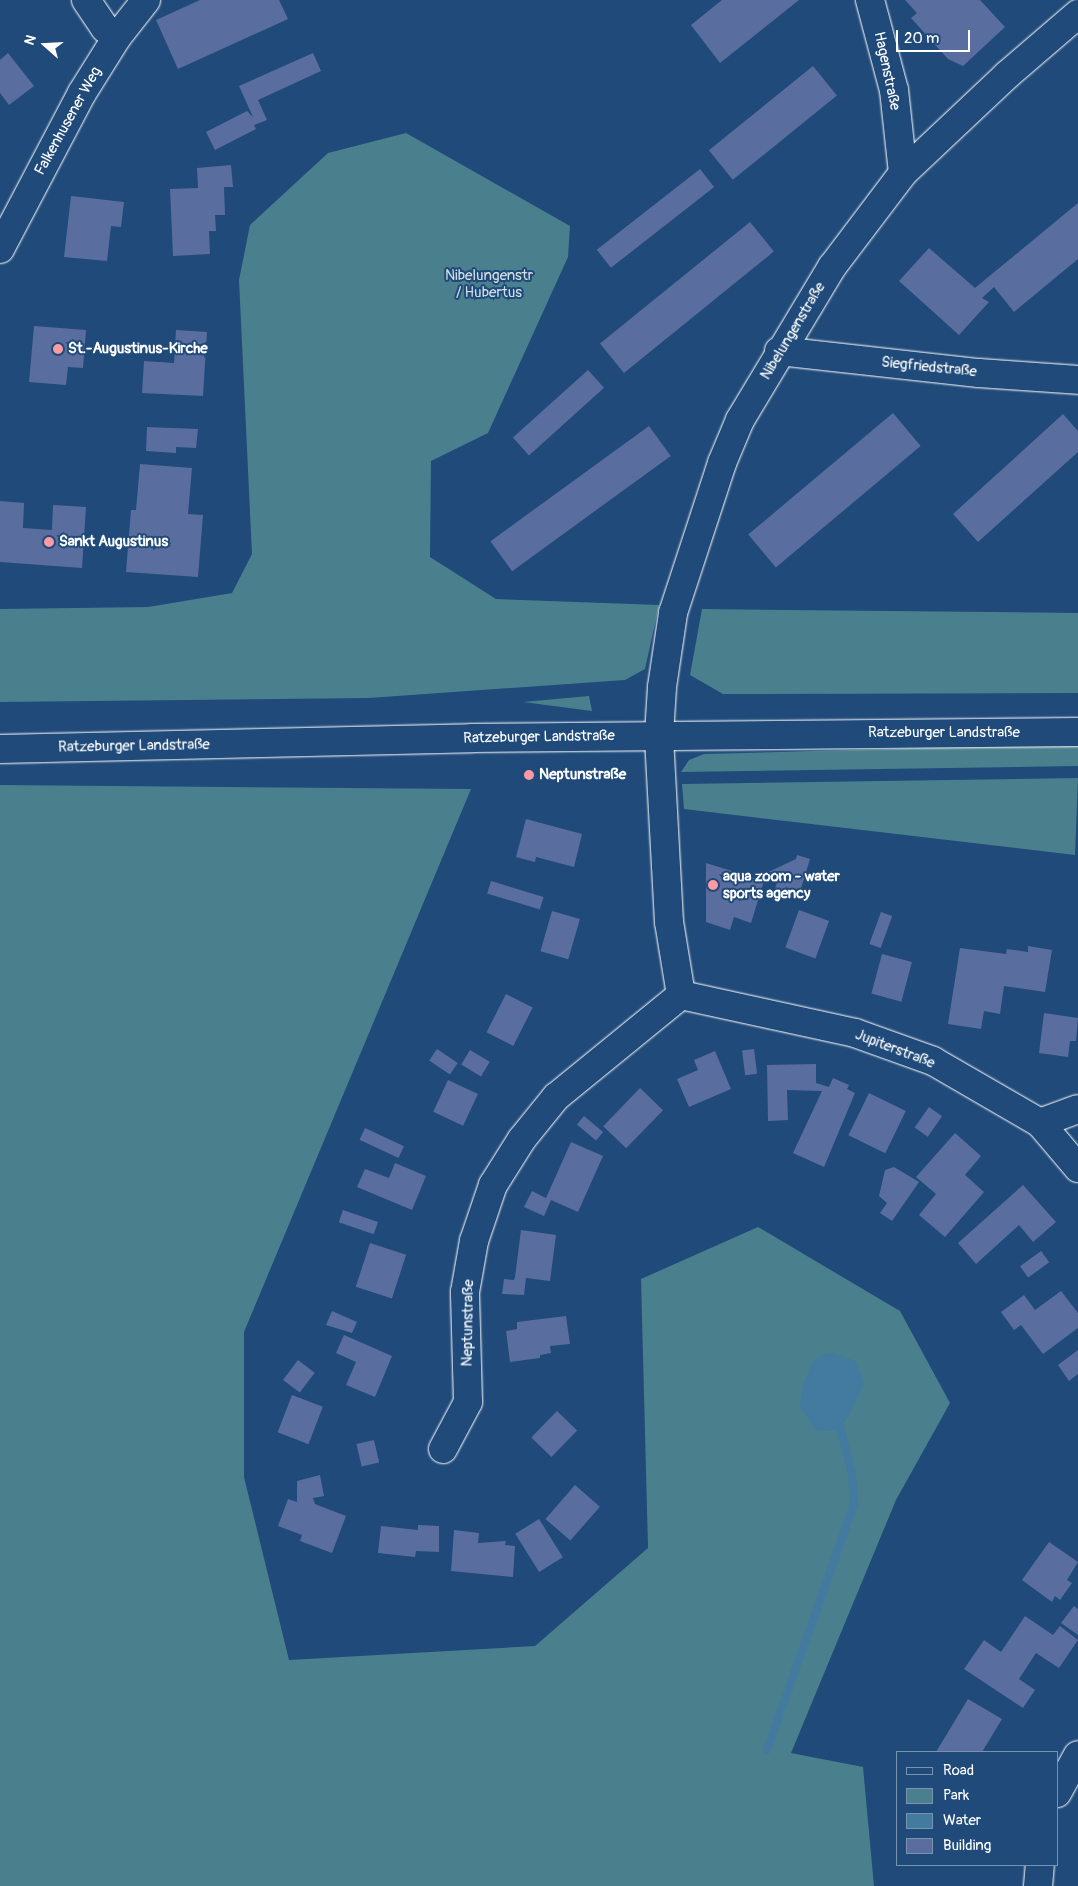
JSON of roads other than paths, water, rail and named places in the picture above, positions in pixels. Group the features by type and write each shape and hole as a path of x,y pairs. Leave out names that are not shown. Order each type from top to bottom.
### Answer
{"street":[{"path":"86,0 105,28 117,37"},
{"name":"Falkenhusener Weg","path":"0,249 82,93 117,37 146,0"},
{"name":"Hagenstraße","path":"870,0 894,90 903,173"},
{"name":"Nibelungenstraße","path":"659,735 673,613 722,463 740,420 780,351 832,267 903,173 1007,75 1078,14"},
{"name":"Siegfriedstraße","path":"780,351 979,373 1078,380"},
{"name":"Ratzeburger Landstraße","path":"0,749 659,735 1078,732"},
{"path":"659,735 669,922 681,995"},
{"name":"Jupiterstraße","path":"681,995 855,1033 934,1061 1040,1123 1078,1168"},
{"name":"Neptunstraße","path":"443,1449 468,1402 465,1292 474,1241 493,1185 522,1139 556,1097 681,995"},
{"path":"1040,1123 1078,1109"},
{"path":"1058,1791 1078,1754"},
{"path":"1038,1886 1040,1866"}],"water":[{"path":"833,1353 855,1361 864,1382 851,1412 840,1427 831,1431 816,1430 800,1407 803,1386 812,1363 820,1356"}],"waterway":[{"path":"767,1750 854,1504 852,1473 840,1427"}],"place":[{"name":"St.-Augustinus-Kirche","path":"58,349"},
{"name":"Sankt Augustinus","path":"49,542"},
{"name":"Neptunstraße","path":"529,775"},
{"name":"aqua zoom - water sports agency","path":"713,885"}],"park label":[{"name":"Nibelungenstr / Hubertus","path":"489,284"}]}
